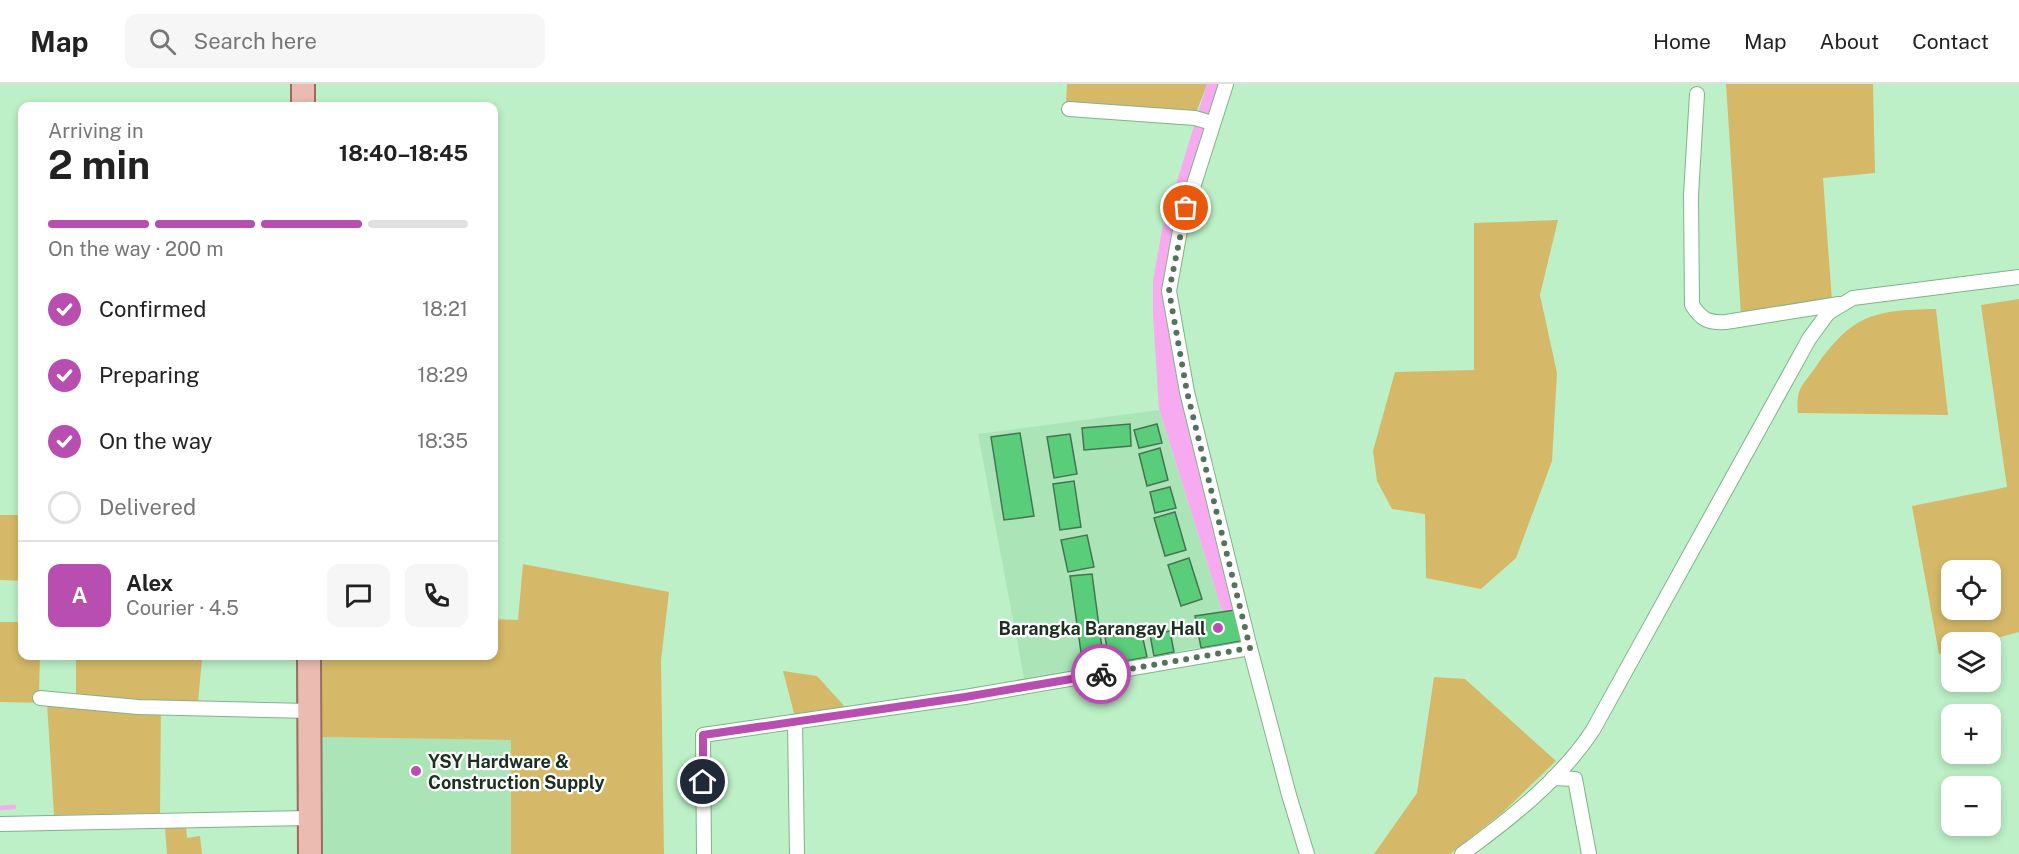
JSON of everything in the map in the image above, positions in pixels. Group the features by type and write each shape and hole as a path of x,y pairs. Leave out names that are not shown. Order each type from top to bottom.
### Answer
{"main road":[{"path":"303,84 303,102"},
{"path":"309,660 310,854"}],"street":[{"path":"1226,84 1181,225 1169,291 1187,392 1250,648 1307,854"},
{"path":"1697,94 1690,195 1692,305 1702,319 1713,323 1841,304"},
{"path":"1069,109 1195,118 1212,123"},
{"path":"1462,854 1497,829 1578,753 1593,730 1809,339 1828,313 1853,298 2019,277"},
{"path":"704,854 703,735 965,697 1250,648"},
{"path":"40,698 138,707 310,711"},
{"path":"795,722 797,854"},
{"path":"1553,777 1575,779 1589,854"},
{"path":"0,824 310,818"}],"shaded area":[{"path":"1067,84 1207,84 1196,113 1066,103"},
{"path":"1207,84 1221,84 1172,242 1162,295 1179,392 1245,655 1235,659 1232,642 1159,409 1153,314 1153,281 1162,230"},
{"path":"1726,84 1873,84 1875,173 1823,178 1832,301 1741,315"},
{"path":"1558,220 1540,295 1557,373 1552,461 1516,558 1481,589 1426,578 1425,514 1392,509 1377,481 1373,451 1395,372 1474,370 1474,223"},
{"path":"2019,299 2019,632 2001,637 2001,632 1941,632 1941,653 1939,654 1912,506 2007,487 1981,305"},
{"path":"1936,309 1948,415 1798,413 1799,393 1803,384 1828,350 1853,326 1879,314"},
{"path":"1159,410 1232,642 1024,678 978,434"},
{"path":"0,515 18,515 18,581 0,580"},
{"path":"523,564 669,592 661,660 664,854 511,854 511,740 321,737 322,660 498,660 498,619 518,620"},
{"path":"0,622 18,622 18,660 40,660 39,693 76,696 76,660 202,660 198,702 161,701 160,813 54,815 47,703 0,702"},
{"path":"783,671 817,676 847,709 795,717"},
{"path":"1434,677 1465,679 1556,761 1502,813 1450,854 1374,854 1417,793"},
{"path":"321,737 511,740 511,854 322,854"},
{"path":"186,827 187,838 200,836 202,854 167,854 165,828"}],"building":[{"path":"1130,424 1131,446 1084,450 1082,428"},
{"path":"1157,424 1162,443 1139,448 1134,430"},
{"path":"1020,433 1034,516 1004,520 991,437"},
{"path":"1070,434 1077,474 1054,478 1047,437"},
{"path":"1160,448 1168,480 1147,486 1139,454"},
{"path":"1074,481 1081,527 1060,530 1053,484"},
{"path":"1170,487 1176,508 1155,513 1150,492"},
{"path":"1175,512 1186,550 1165,556 1154,518"},
{"path":"1087,535 1094,567 1068,572 1061,540"},
{"path":"1189,558 1202,599 1181,606 1168,565"},
{"path":"1092,574 1104,663 1083,666 1070,576"},
{"name":"Barangka Barangay Hall","path":"1235,610 1242,641 1201,648 1195,616"},
{"path":"1141,630 1147,657 1110,664 1105,637"},
{"path":"1170,631 1174,652 1154,656 1150,635"}],"waterway":[{"path":"0,808 14,807"}],"way so far":[{"path":"1101,674 1250,648 1176,341 1169,291 1186,208"}],"place":[{"name":"Barangka Barangay Hall","path":"1218,628"},
{"name":"YSY Hardware & Construction Supply","path":"416,771"}],"route":[{"path":"703,782 703,735 965,697 1101,674"}]}
